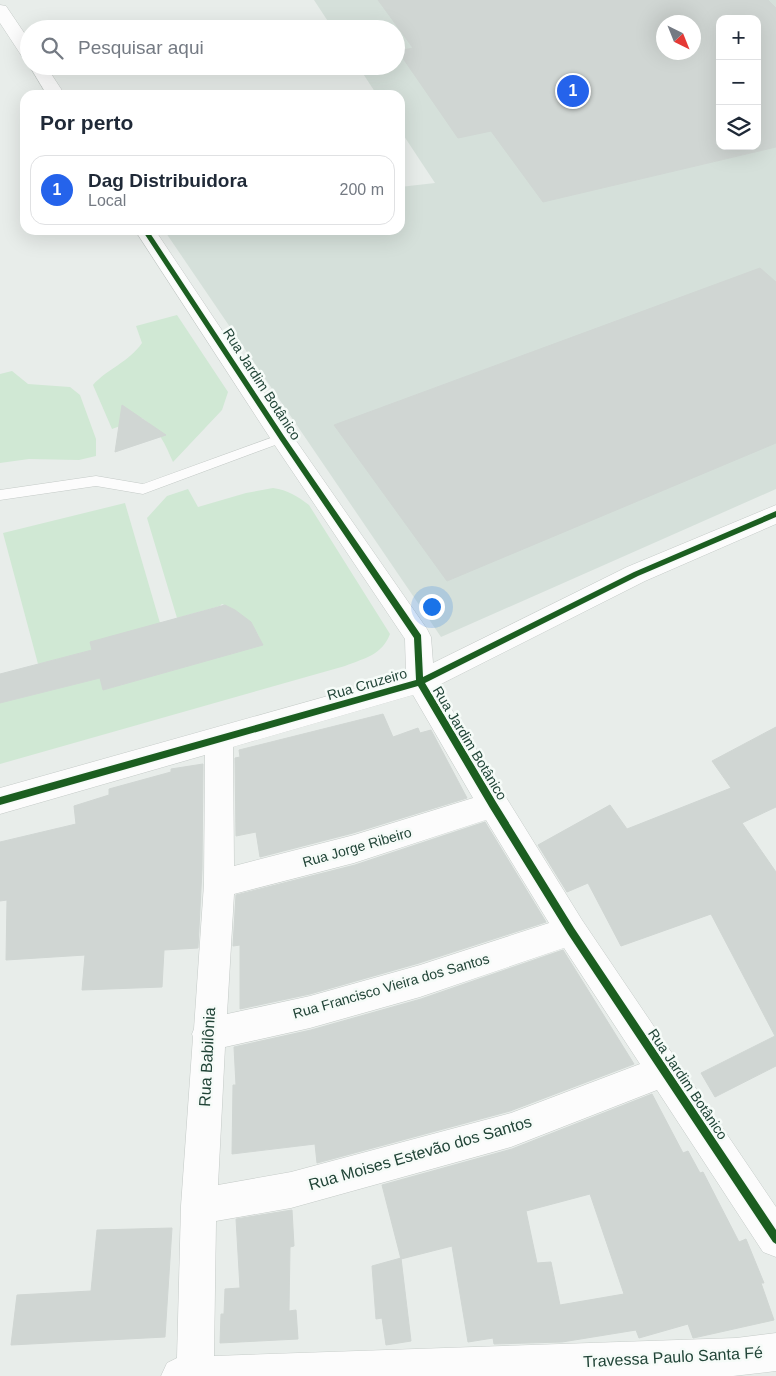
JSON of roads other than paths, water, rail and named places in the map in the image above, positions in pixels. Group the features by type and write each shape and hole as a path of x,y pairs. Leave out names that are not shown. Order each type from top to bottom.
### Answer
{"street":[{"path":"0,10 20,40"},
{"path":"43,75 53,90"},
{"name":"Rua Jardim Botânico","path":"148,235 282,438 418,637 420,682 493,805 571,931 776,1239"},
{"name":"Rua Cruzeiro","path":"0,801 420,682 636,574 776,514"},
{"name":"Rua Babilônia","path":"190,1376 208,1034 219,884 219,738"},
{"name":"Rua Jorge Ribeiro","path":"219,884 354,849 493,805"},
{"name":"Rua Francisco Vieira dos Santos","path":"208,1034 310,1012 420,981 571,931"},
{"name":"Rua Moises Estevão dos Santos","path":"199,1206 291,1190 511,1130 664,1071"},
{"name":"Travessa Paulo Santa Fé","path":"190,1376 736,1357 776,1352"}],"lane":[{"path":"0,495 96,481 143,489 282,438"}],"place":[{"name":"Dag Distribuidora","path":"573,91"}]}
